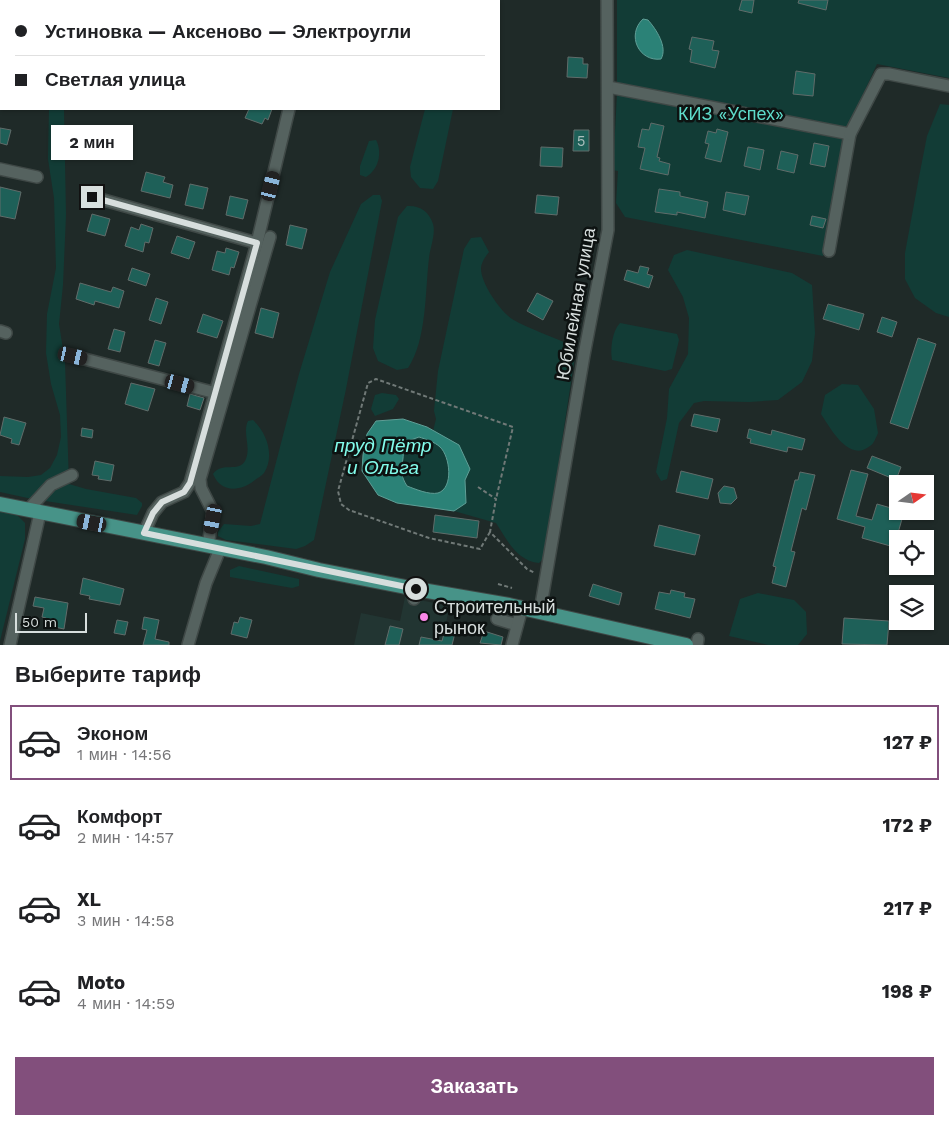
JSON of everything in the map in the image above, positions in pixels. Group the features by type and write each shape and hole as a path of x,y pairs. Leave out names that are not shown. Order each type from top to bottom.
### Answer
{"main road":[{"path":"0,504 214,547 415,594 522,608 611,623 694,643"}],"street":[{"name":"Юбилейная улица","path":"540,612 544,578 608,230 607,0"},
{"path":"829,251 850,134 881,74 890,74 949,86"},
{"path":"608,87 850,134"},
{"path":"144,533 153,513 162,502 184,492 190,483 257,243 289,110"},
{"path":"0,168 37,177"},
{"path":"92,197 257,243"},
{"path":"188,645 214,547 213,512 200,488 200,479 270,237"},
{"path":"73,356 216,393"},
{"path":"10,645 34,511 51,485 72,475"},
{"path":"512,645 522,608"},
{"path":"497,619 517,625"}],"path":[{"path":"376,380 513,427 490,532 480,549 429,538 349,510 341,504 338,492 368,383 376,380"},
{"path":"478,487 496,499"},
{"path":"490,532 526,570 544,578"},
{"path":"498,584 512,588"}],"shaded area":[{"name":"Строительный рынок","path":"405,597 449,606 445,630 455,633 452,645 354,645 361,613 400,621"}],"green space":[{"name":"КИЗ «Успех»","path":"617,0 949,0 949,78 877,64 843,138 823,256 625,217 616,203 618,171 613,170 617,94"},
{"path":"940,104 949,105 949,317 936,313 915,298 905,279 905,253 927,136"},
{"path":"49,110 64,110 66,215 59,324 65,362 69,484 136,498 142,503 137,515 32,499 0,492 0,476 28,477 41,475 50,468 57,455 61,437 60,415 51,384 46,353 47,314 56,268 54,198 48,159"},
{"path":"425,110 453,110 438,181 433,189 420,188 411,177 410,167"},
{"path":"376,140 379,156 376,166 366,177 360,175 360,166 369,141"},
{"path":"373,195 380,195 382,201 346,389 314,540 296,549 226,540 218,536 218,532 224,524 251,526 260,524 299,374 330,272 361,204"},
{"path":"407,206 416,207 426,212 433,224 434,232 429,258 424,315 419,344 408,368 397,370 378,361 373,348 375,320 398,217"},
{"path":"481,237 489,252 482,265 482,275 484,282 497,303 512,319 573,346 575,356 544,558 539,563 525,558 513,549 496,523 454,511 466,503 465,480 446,438 433,431 436,419 434,411 438,371 464,249 471,238"},
{"path":"687,250 792,273 812,285 815,333 812,361 802,382 778,400 749,402 704,401 694,403 679,423 667,479 661,481 656,472 667,418 669,389 688,354 689,318 683,297 668,270 674,255"},
{"path":"620,323 677,334 679,340 672,369 665,371 612,360 612,341 617,326"},
{"path":"842,384 858,385 874,409 878,433 873,444 862,450 855,450 841,442 821,414 825,395"},
{"path":"382,393 396,395 399,399 393,409 375,416 371,409 375,395"},
{"path":"253,420 266,438 269,452 267,466 263,474 243,487 231,489 221,485 213,474 221,468 238,466 245,461 248,451 246,426 248,421"},
{"path":"419,437 439,445 447,457 448,479 443,490 438,493 426,492 407,486 402,475 403,449 408,441"},
{"path":"0,511 16,514 25,523 25,539 0,641"},
{"path":"239,566 299,579 299,586 292,588 230,577 230,570"},
{"path":"758,593 794,600 806,612 807,634 798,645 768,645 729,636 740,599"}],"water":[{"path":"643,19 648,20 660,38 663,49 661,59 653,59 647,56 637,46 636,32 638,25"},
{"name":"пруд Пётр и Ольга","path":"403,419 427,427 459,445 470,469 465,480 466,503 454,511 397,503 378,495 362,471 367,434 376,421","holes":["419,437 438,445 446,457 449,472 448,479 443,490 438,493 426,492 407,486 402,475 403,449 408,441"]}],"building":[{"path":"742,0 754,0 752,13 739,10"},
{"path":"799,0 828,0 826,10 798,3"},
{"path":"692,37 714,41 712,50 719,51 715,68 690,62 692,50 689,49"},
{"path":"568,57 583,58 583,64 588,64 587,78 567,77"},
{"path":"796,71 815,74 813,96 793,94"},
{"path":"249,110 272,110 268,120 265,118 262,124 245,118"},
{"path":"651,123 664,126 657,157 660,158 659,161 670,164 668,175 640,169 645,148 638,147 642,129 649,130"},
{"path":"0,128 11,130 7,145 0,143"},
{"path":"717,129 728,132 721,162 705,158 709,144 705,143 708,131 716,133"},
{"path":"574,130 589,130 589,151 573,151"},
{"path":"814,143 829,146 825,167 810,164"},
{"path":"541,147 563,148 562,167 540,166"},
{"path":"748,147 764,150 760,170 744,166"},
{"path":"781,151 798,155 794,173 777,169"},
{"path":"146,172 165,177 163,182 173,185 170,198 141,191"},
{"path":"190,184 208,188 203,209 185,205"},
{"path":"0,187 21,192 15,219 0,216"},
{"path":"659,189 680,192 680,196 708,202 705,218 677,212 677,215 655,212"},
{"path":"726,192 749,196 745,215 723,210"},
{"path":"537,195 559,197 557,215 535,213"},
{"path":"230,196 248,200 243,219 226,215"},
{"path":"92,214 110,219 105,236 87,231"},
{"path":"812,216 826,219 823,228 810,225"},
{"path":"141,224 153,228 149,243 145,242 143,252 125,246 131,227 139,230"},
{"path":"290,225 307,229 302,249 286,245"},
{"path":"177,236 195,242 189,259 171,253"},
{"path":"226,248 239,252 234,268 231,267 229,275 212,270 217,251 225,253"},
{"path":"640,266 649,268 647,274 653,276 649,288 624,280 627,270 638,273"},
{"path":"132,268 150,274 146,286 128,280"},
{"path":"80,283 111,292 113,287 124,291 119,308 95,301 94,305 76,299"},
{"path":"537,293 553,301 543,320 527,311"},
{"path":"156,298 168,302 161,324 149,320"},
{"path":"828,304 864,314 859,330 823,319"},
{"path":"261,308 279,313 273,338 255,333"},
{"path":"203,314 223,321 217,338 197,332"},
{"path":"882,317 897,322 892,337 877,332"},
{"path":"114,329 125,332 120,352 108,349"},
{"path":"918,338 936,344 908,429 890,423"},
{"path":"155,340 166,343 159,366 148,363"},
{"path":"131,383 155,389 148,411 125,404"},
{"path":"190,394 204,398 200,410 187,406"},
{"path":"694,414 720,419 717,432 691,426"},
{"path":"4,417 26,423 19,445 11,443 12,439 0,435"},
{"path":"82,428 93,430 92,438 81,436"},
{"path":"749,429 771,435 772,430 805,439 802,450 788,447 787,452 750,443 751,439 747,438"},
{"path":"872,456 901,467 898,475 889,475 889,477 867,468"},
{"path":"95,461 114,465 111,481 98,479 99,476 92,475"},
{"path":"851,470 868,474 856,516 872,520 877,504 889,507 889,520 902,520 899,530 889,530 889,546 862,538 865,527 837,519"},
{"path":"681,471 713,479 708,499 676,492"},
{"path":"800,472 815,475 806,510 802,508 791,551 795,552 786,587 772,583 776,567 773,566 795,480 798,480"},
{"path":"724,486 734,488 737,498 731,504 720,503 718,493"},
{"path":"435,515 479,521 477,538 433,532"},
{"path":"659,525 700,535 695,555 654,546"},
{"path":"83,578 124,589 120,605 89,599 90,596 80,594"},
{"path":"593,584 622,593 619,605 589,596"},
{"path":"671,590 685,593 684,597 695,599 690,618 655,609 659,592 670,594"},
{"path":"35,597 68,603 64,629 45,625 46,618 42,617 44,608 33,606"},
{"path":"144,617 159,620 155,639 169,642 169,645 143,645 147,630 142,629"},
{"path":"240,617 252,620 247,638 231,634 234,622 238,623"},
{"path":"844,618 889,621 887,645 842,644"},
{"path":"117,620 128,622 125,635 114,633"},
{"path":"390,626 403,629 399,645 385,645"},
{"path":"445,630 455,633 452,645 419,645 421,637 442,641"},
{"path":"484,631 503,637 501,645 480,643"}],"place":[{"name":"Строительный рынок","path":"424,617"}],"route":[{"path":"92,197 257,243 190,483 184,492 162,502 153,513 144,533 416,589"}]}
